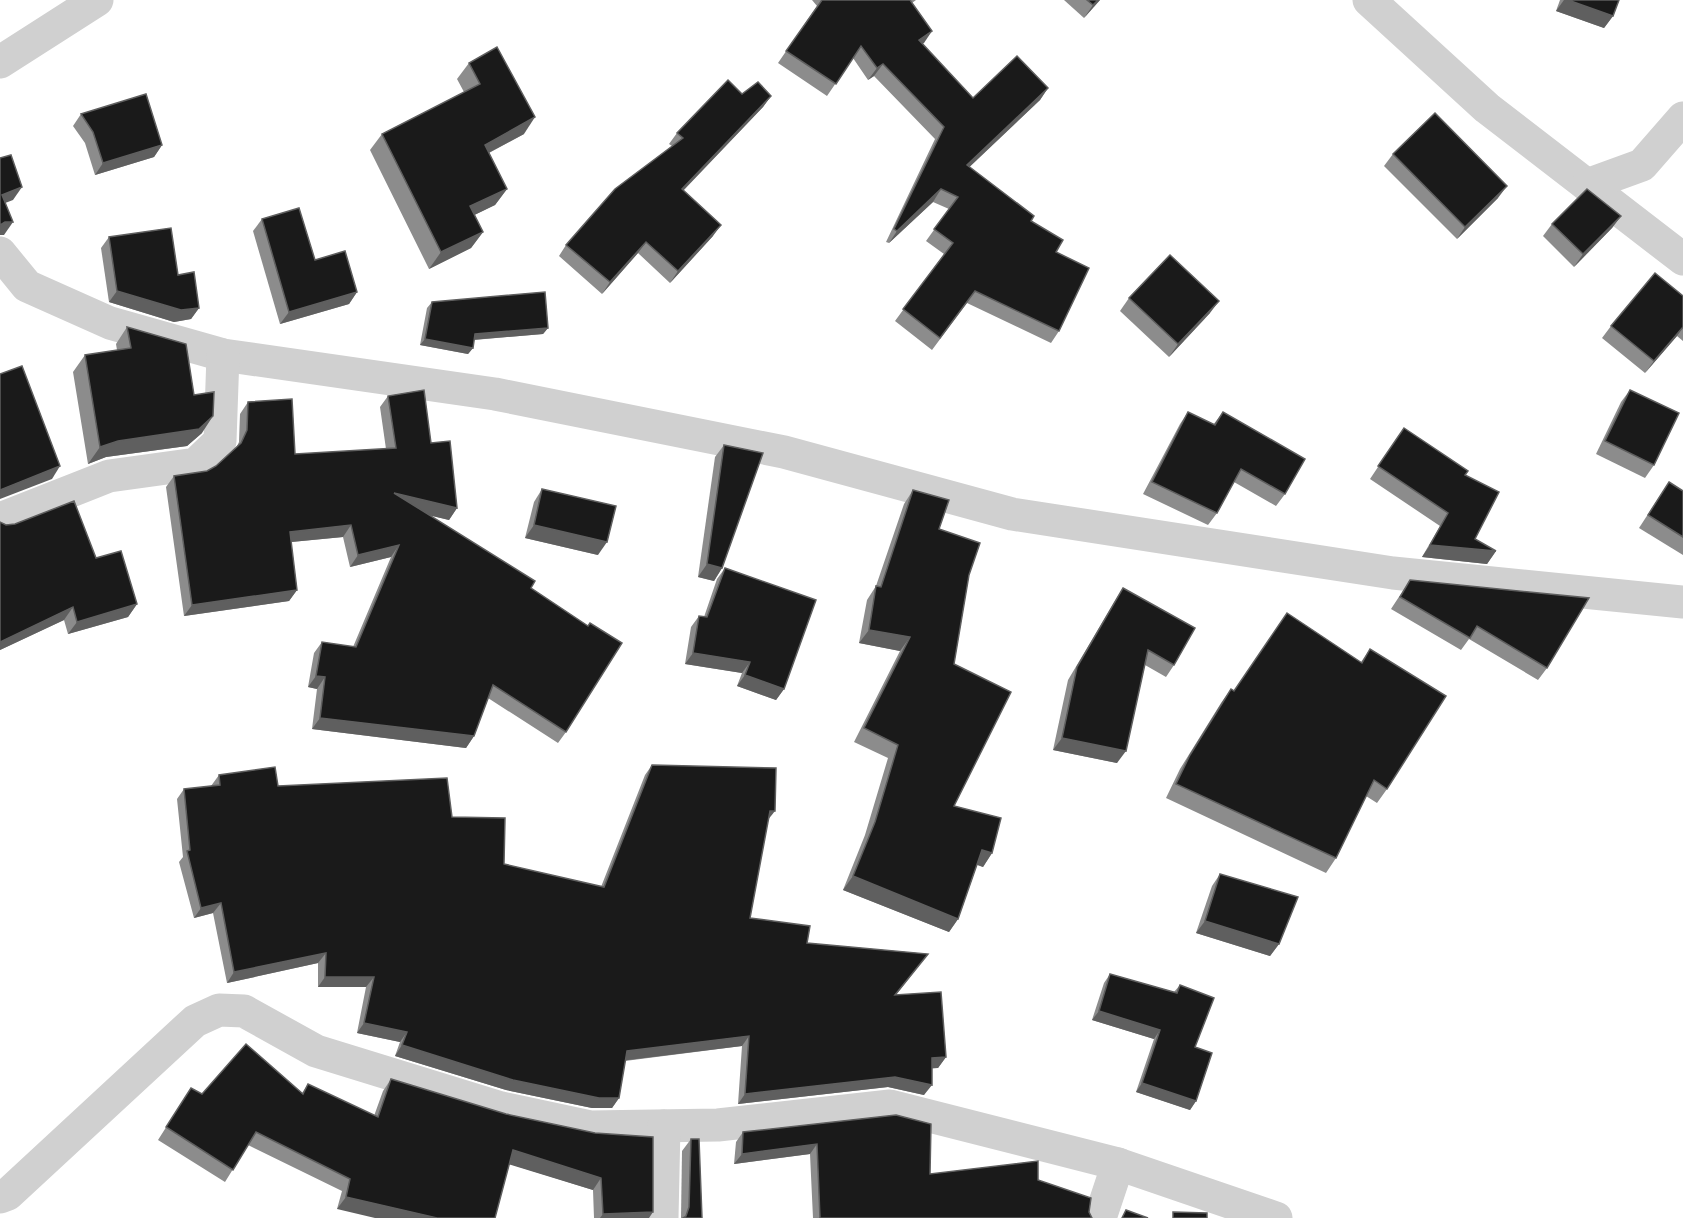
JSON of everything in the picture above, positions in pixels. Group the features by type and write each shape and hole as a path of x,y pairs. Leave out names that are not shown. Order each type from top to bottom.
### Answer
{"street":[{"path":"0,62 97,0"},
{"path":"1369,0 1487,108 1683,259"},
{"path":"1587,185 1642,165 1683,118"},
{"path":"1635,222 1642,165"},
{"path":"0,253 27,286 110,323 223,355 495,394 760,447 1012,514 1393,573 1683,602"},
{"path":"0,519 109,476 196,464 220,441 223,355"},
{"path":"0,1197 8,1194 195,1021 219,1010 244,1011 316,1051 501,1108 590,1127 718,1125 890,1106 1118,1164 1276,1218"},
{"path":"662,1218 664,1126"},
{"path":"1100,1218 1118,1164"}],"building":[{"path":"822,0 910,0 932,31 919,40 973,98 1017,56 1048,88 967,165 1034,216 1031,221 1063,240 1056,252 1089,268 1059,331 975,291 940,338 903,309 953,243 934,229 958,197 941,189 897,231 894,229 944,127 883,64 877,68 861,46 836,84 786,51"},
{"path":"1087,0 1098,0 1093,5"},
{"path":"1568,0 1619,0 1613,16"},
{"path":"497,47 535,117 485,145 507,189 470,206 483,232 441,252 382,134 480,84 469,63"},
{"path":"728,80 742,94 758,82 771,96 682,189 721,225 678,271 646,242 610,282 566,245 615,189 683,138 677,133"},
{"path":"146,94 162,145 103,163 93,132 81,114"},
{"path":"1435,113 1507,186 1465,227 1393,154"},
{"path":"11,155 22,187 2,195 13,222 0,225 0,158"},
{"path":"1587,189 1621,216 1583,254 1552,224"},
{"path":"299,208 315,260 345,251 357,292 289,312 262,219"},
{"path":"171,228 178,275 194,272 199,308 181,310 117,291 109,237"},
{"path":"1170,255 1219,301 1178,344 1129,298"},
{"path":"1655,273 1683,296 1683,327 1654,361 1611,326"},
{"path":"545,292 548,328 475,334 473,348 425,339 432,302"},
{"path":"127,327 186,344 194,395 214,392 213,416 199,429 118,441 100,447 85,355 131,348"},
{"path":"22,366 60,466 0,490 0,374"},
{"path":"424,390 431,443 450,441 457,508 394,493 535,581 531,588 588,626 590,623 622,643 566,732 493,685 474,736 320,718 325,677 316,676 322,642 356,647 399,545 358,555 351,525 290,532 297,590 192,605 174,476 207,471 216,466 241,443 247,430 248,402 292,399 295,454 396,448 388,396"},
{"path":"1630,390 1679,413 1654,465 1605,441"},
{"path":"1188,412 1215,425 1223,412 1305,459 1285,494 1241,469 1217,513 1152,482"},
{"path":"1404,428 1468,471 1465,475 1499,492 1475,539 1496,551 1430,545 1448,513 1378,466"},
{"path":"724,445 763,453 722,568 707,564"},
{"path":"1669,482 1683,491 1683,537 1648,515"},
{"path":"542,489 616,506 607,542 534,525"},
{"path":"913,490 949,500 939,529 980,543 969,575 954,664 1011,692 954,806 1001,818 992,853 982,850 958,919 853,876 875,822 898,745 864,728 910,637 869,630 876,586 881,587"},
{"path":"74,501 96,558 121,551 137,604 77,622 73,607 0,642 0,522 6,525 15,524"},
{"path":"725,568 816,600 784,689 745,675 750,662 693,653 699,616 707,617"},
{"path":"1410,580 1589,598 1547,668 1477,626 1470,638 1400,597"},
{"path":"1123,588 1195,628 1174,665 1148,650 1126,751 1062,738 1077,667"},
{"path":"1287,613 1362,663 1370,649 1446,696 1387,789 1374,780 1336,858 1176,784 1190,755 1231,689 1234,691"},
{"path":"652,765 776,768 775,811 770,811 750,918 810,926 807,943 928,954 895,995 941,992 946,1057 932,1058 932,1085 895,1077 745,1094 749,1036 627,1051 619,1098 599,1098 513,1080 402,1045 407,1032 364,1023 374,977 325,977 326,953 234,972 221,903 201,908 187,851 190,850 184,789 220,785 219,775 275,767 278,786 447,778 452,817 505,818 504,864 604,887"},
{"path":"1220,874 1298,897 1279,944 1205,921"},
{"path":"1110,974 1177,993 1180,985 1214,998 1195,1047 1212,1053 1196,1101 1142,1083 1160,1030 1099,1011"},
{"path":"246,1044 303,1094 308,1084 378,1117 391,1079 506,1114 595,1133 653,1137 653,1212 603,1214 601,1178 513,1150 495,1218 437,1218 346,1197 350,1179 256,1132 233,1170 166,1127 191,1088 202,1094"},
{"path":"896,1115 931,1124 930,1174 1038,1161 1038,1180 1091,1198 1089,1212 1092,1218 820,1218 817,1144 742,1154 743,1132"},
{"path":"691,1139 699,1139 702,1218 683,1218 689,1207"},
{"path":"1126,1210 1148,1218 1122,1218"},
{"path":"1173,1212 1207,1213 1207,1218 1173,1218"}]}
